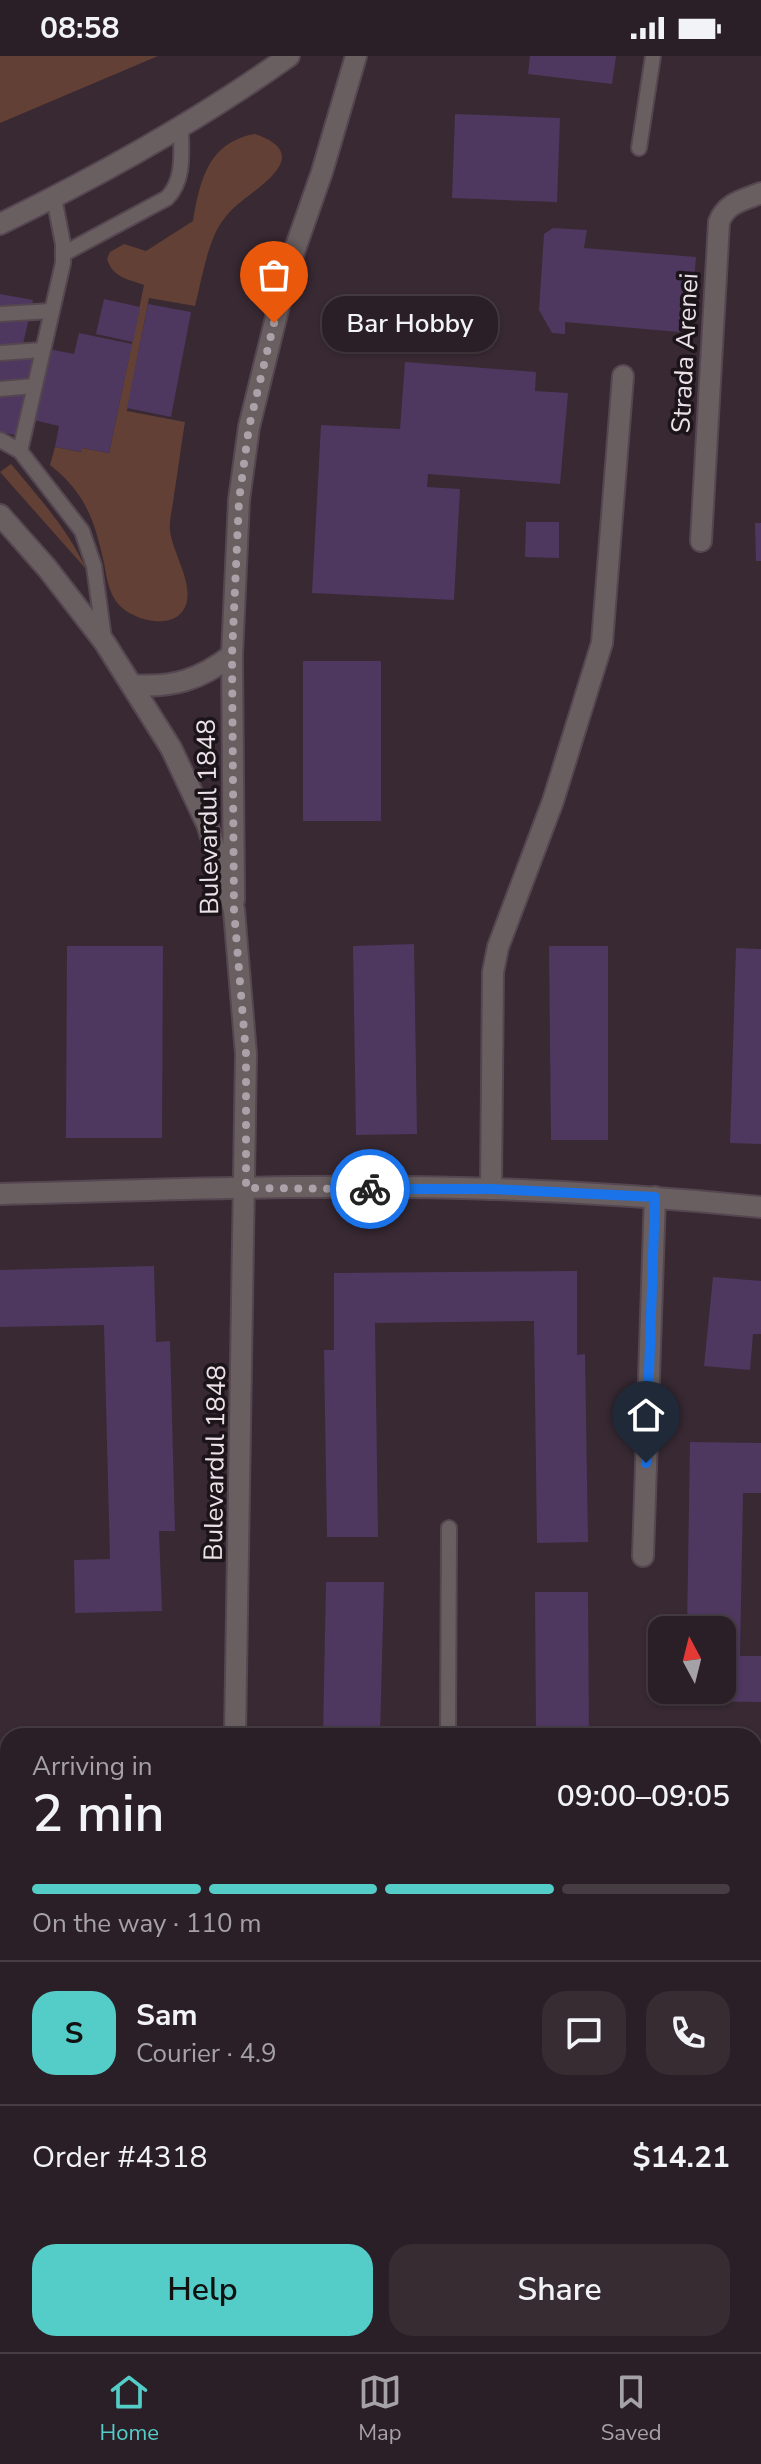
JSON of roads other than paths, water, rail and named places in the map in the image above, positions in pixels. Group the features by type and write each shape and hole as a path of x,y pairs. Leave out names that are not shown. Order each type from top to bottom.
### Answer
{"street":[{"path":"0,224 181,128 289,56"},
{"name":"Bulevardul 1848","path":"235,1728 246,1188 246,1054 234,910 232,655 239,500 249,427 288,269 322,172 356,56"},
{"name":"Strada Arenei","path":"701,541 719,222 731,204 761,193"},
{"path":"491,1189 493,972 498,947 553,801 602,643 623,376"},
{"path":"0,515 47,568 133,685 192,788 218,853 234,910"},
{"path":"133,685 187,682 232,655"},
{"path":"0,1194 246,1188 491,1189 655,1197 761,1207"},
{"path":"643,1556 655,1197"}],"lane":[{"path":"639,148 653,56"},
{"path":"63,254 167,198 174,191 178,182 181,128"},
{"path":"20,451 63,254 54,198"},
{"path":"0,314 51,311"},
{"path":"0,353 42,350"},
{"path":"0,389 33,386"},
{"path":"0,440 20,451 82,531 94,566 105,643"},
{"path":"448,1728 449,1528"}],"place":[{"name":"Bar Hobby","path":"274,323"}]}
